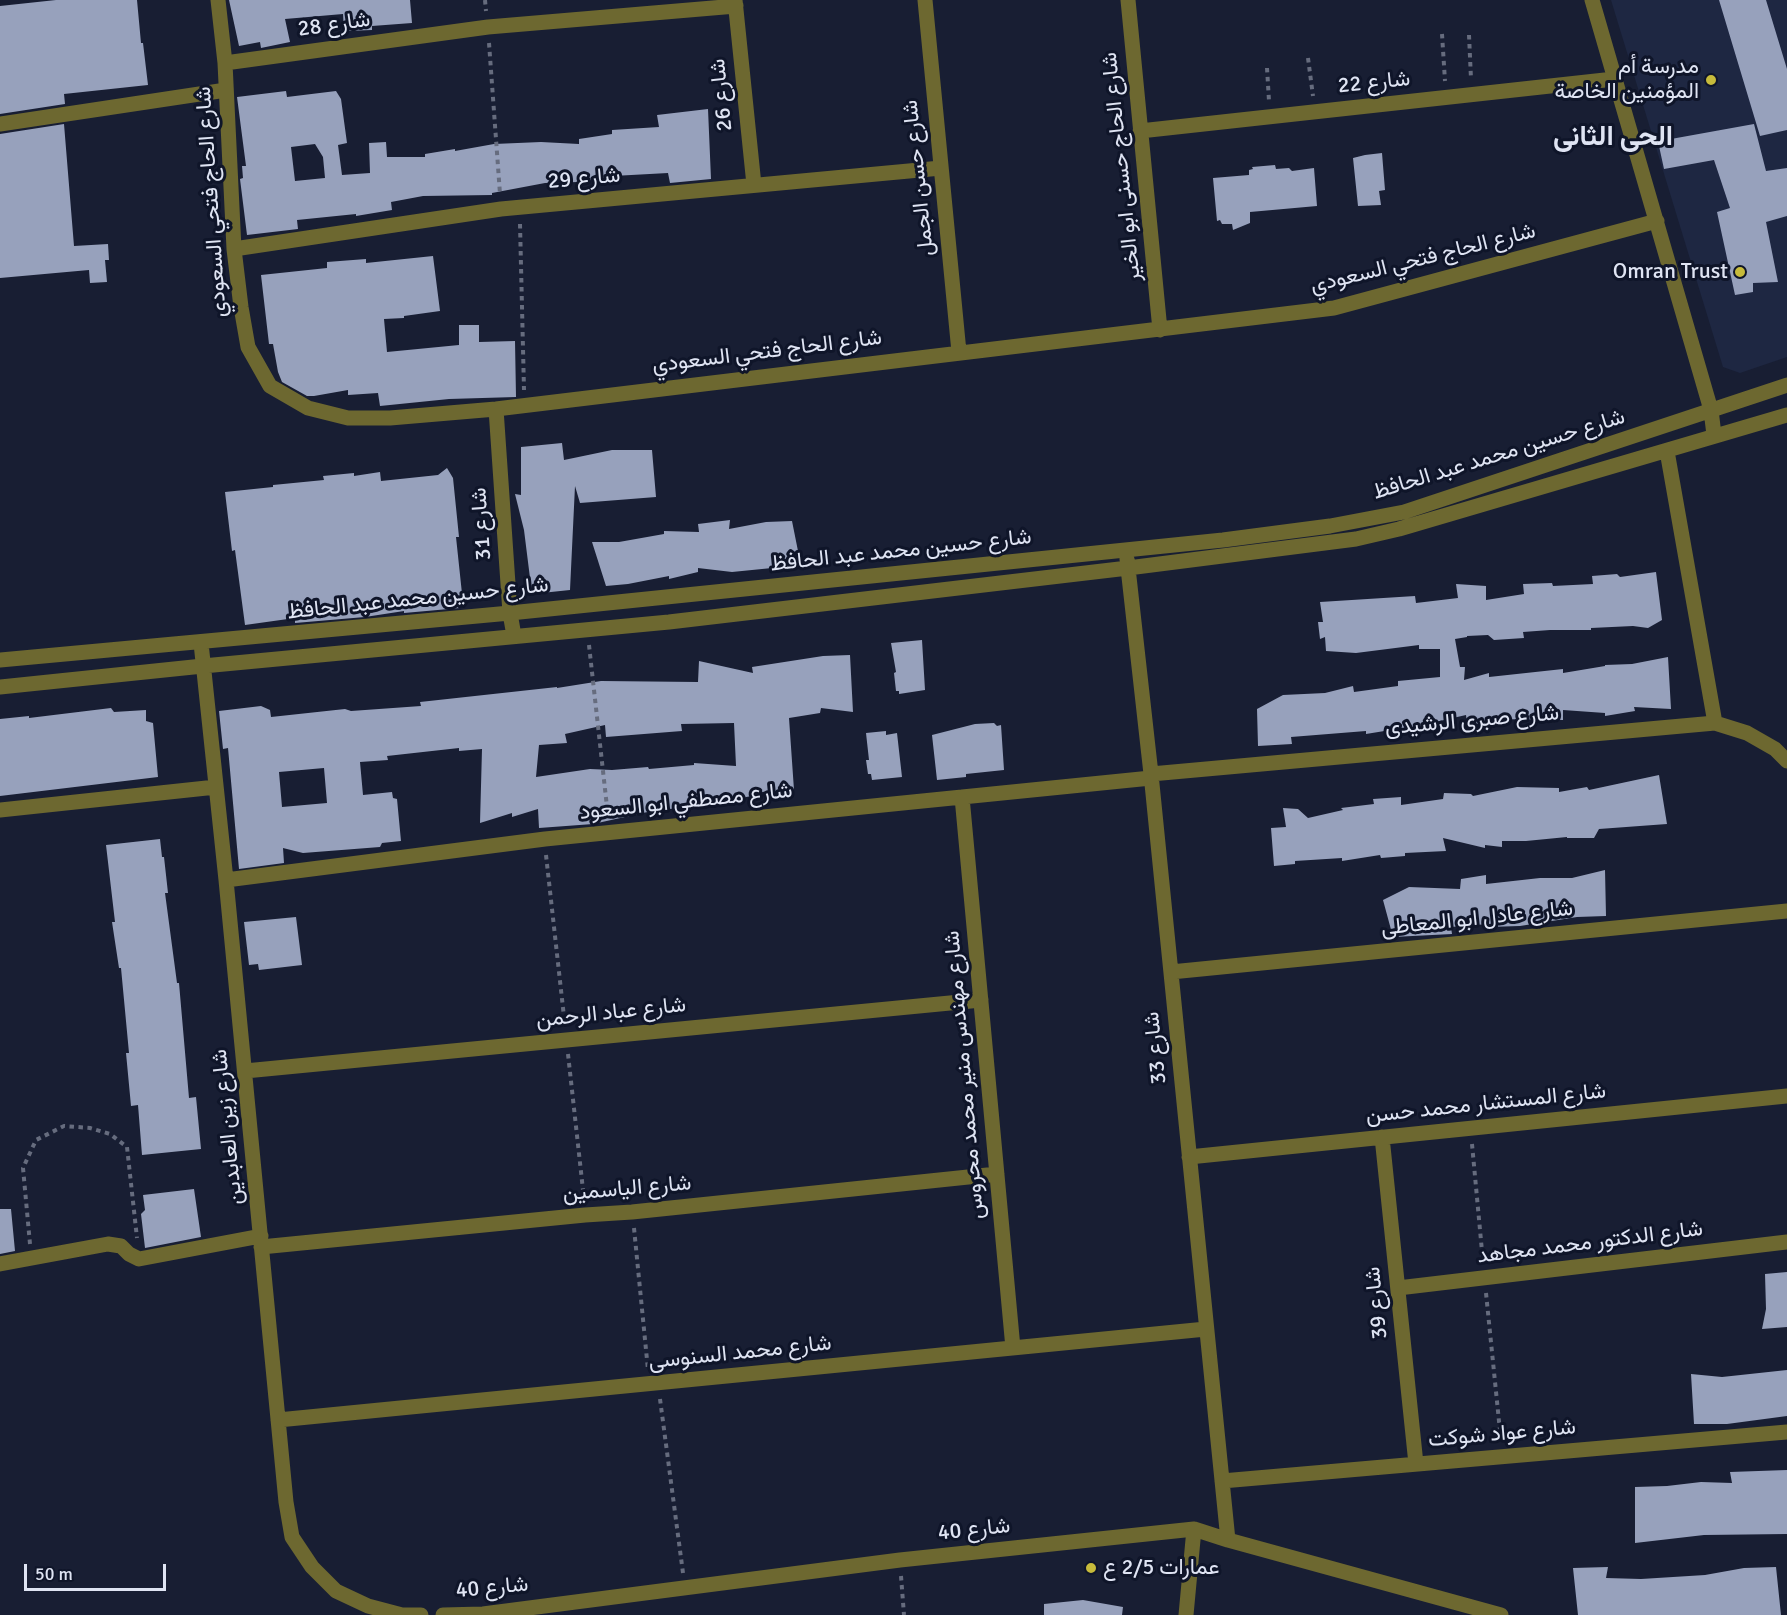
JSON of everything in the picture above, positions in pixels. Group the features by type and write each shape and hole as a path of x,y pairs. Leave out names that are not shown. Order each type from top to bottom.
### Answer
{"street":[{"name":"شارع الحاج فتحي السعودي","path":"218,0 225,63 234,249 248,347 270,386 308,408 348,418 390,418 496,409 1334,308 1657,221"},
{"name":"شارع حسن الجمل","path":"925,0 959,352"},
{"name":"شارع الحاج حسنى ابو الخير","path":"1128,0 1160,330"},
{"path":"1592,0 1711,410 1714,435"},
{"name":"شارع 28","path":"225,63 488,27 735,3"},
{"name":"شارع 26","path":"735,3 754,186"},
{"name":"شارع 22","path":"1140,131 1614,79"},
{"path":"0,124 226,90"},
{"name":"شارع 29","path":"234,249 501,209 941,168"},
{"name":"شارع حسين محمد عبد الحافظ","path":"0,660 510,613 1318,528 1404,512 1787,385"},
{"name":"شارع 31","path":"496,409 510,613 514,636"},
{"name":"شارع حسين محمد عبد الحافظ","path":"0,687 669,622 1356,539 1399,529 1787,415"},
{"path":"1667,451 1715,723"},
{"name":"شارع 33","path":"1125,550 1151,776 1228,1540"},
{"name":"شارع زين العابدين","path":"201,643 286,1502 292,1537 312,1567 336,1591 368,1606 402,1615 421,1615"},
{"name":"شارع صبرى الرشيدى","path":"1151,776 1715,723 1747,733 1775,749 1787,761"},
{"name":"شارع مصطفي ابو السعود","path":"226,880 545,839 1151,776"},
{"path":"0,810 216,787"},
{"name":"شارع مهندس منير محمد محروس","path":"962,797 1013,1348"},
{"name":"شارع عادل ابو المعاطى","path":"1171,972 1787,911"},
{"name":"شارع عباد الرحمن","path":"245,1071 981,1000"},
{"name":"شارع المستشار محمد حسن","path":"1189,1157 1787,1096"},
{"name":"شارع 39","path":"1382,1137 1416,1464"},
{"name":"شارع الياسمين","path":"139,1259 261,1241 632,1212 997,1174"},
{"name":"شارع الدكتور محمد مجاهد","path":"1398,1288 1787,1242"},
{"path":"0,1264 108,1244 121,1246 129,1254 139,1259"},
{"name":"شارع محمد السنوسى","path":"278,1420 1206,1329"},
{"name":"شارع عواد شوكت","path":"1222,1481 1787,1432"},
{"path":"1186,1615 1194,1529"},
{"name":"شارع 40","path":"442,1615 483,1614 900,1560 1194,1529 1460,1609 1501,1615"}],"path":[{"path":"485,0 501,209"},
{"path":"1442,34 1446,97"},
{"path":"1469,35 1472,94"},
{"path":"1308,58 1314,112"},
{"path":"1267,68 1270,117"},
{"path":"519,208 525,404"},
{"path":"587,629 610,832"},
{"path":"31,1258 22,1168 36,1140 64,1126 90,1128 110,1134 127,1147 139,1259"},
{"path":"632,1212 654,1384 684,1587"},
{"path":"900,1560 904,1615"}],"shaded area":[{"path":"1611,0 1787,0 1787,357 1740,373 1723,367"}],"building":[{"path":"56,0 137,0 148,85 64,94 65,104 0,114 0,6"},
{"path":"229,0 410,0 412,23 372,26 372,30 344,31 343,14 285,19 290,42 261,48 260,42 239,46"},
{"path":"1719,0 1766,0 1787,69 1787,130 1760,136"},
{"path":"286,91 287,97 336,91 341,99 347,143 338,145 342,175 370,173 369,143 386,142 387,157 425,157 425,154 494,144 541,142 579,144 579,139 612,134 612,130 659,127 657,115 708,109 711,179 670,183 668,173 613,176 578,182 545,183 492,193 492,195 423,196 391,202 392,210 356,216 356,214 297,220 298,229 247,235 240,179 243,178 242,166 246,166 237,97","holes":["315,144 323,157 325,178 295,181 291,147"]},
{"path":"64,124 74,246 108,244 109,260 105,260 107,282 90,283 89,270 0,278 0,134"},
{"path":"1754,124 1766,171 1787,168 1787,216 1766,222 1778,282 1753,283 1753,292 1735,295 1717,212 1730,208 1714,160 1664,169 1659,146 1671,139"},
{"path":"1382,153 1385,190 1379,191 1381,205 1358,206 1353,158"},
{"path":"1275,165 1276,169 1289,168 1292,171 1314,168 1317,206 1250,212 1250,223 1233,230 1232,224 1222,224 1220,220 1217,221 1213,178 1249,175 1252,167"},
{"path":"433,256 440,311 404,316 404,318 384,319 387,352 459,345 459,325 479,325 479,342 515,341 516,397 449,399 380,406 378,393 348,395 348,390 307,396 282,382 273,344 269,344 261,275 327,268 327,262 366,259 366,263"},
{"path":"562,443 564,460 612,450 652,450 656,497 580,503 575,486 570,590 532,594 524,530 515,494 521,495 521,447"},
{"path":"447,468 453,478 459,537 456,537 463,603 459,605 460,608 404,613 404,611 295,623 295,618 245,625 235,550 232,551 225,492 324,480 323,476 354,473 354,476 380,472 381,481 438,475"},
{"path":"730,520 729,529 766,522 792,521 801,566 732,572 698,568 698,572 669,579 669,576 606,586 592,542 619,542 664,534 664,531 699,532 698,524"},
{"path":"1656,572 1662,620 1648,628 1633,626 1591,628 1591,630 1550,630 1523,632 1524,638 1494,640 1488,635 1455,639 1460,667 1465,667 1464,680 1489,673 1489,677 1563,669 1563,673 1668,657 1671,709 1634,707 1635,711 1605,716 1605,713 1563,710 1563,720 1494,719 1495,724 1467,724 1466,715 1431,723 1431,728 1409,727 1366,734 1366,731 1291,737 1292,744 1258,746 1257,709 1283,695 1325,693 1353,686 1354,692 1398,686 1398,681 1440,677 1440,649 1419,649 1419,645 1356,653 1326,651 1325,637 1320,639 1318,622 1323,622 1320,602 1415,596 1416,603 1458,598 1456,584 1486,586 1486,600 1524,594 1523,584 1552,583 1553,586 1593,584 1592,576 1617,574 1620,577"},
{"path":"922,640 925,690 899,694 899,691 896,691 894,673 896,672 891,643"},
{"path":"850,655 853,712 821,708 820,713 789,718 794,790 761,792 761,794 727,801 727,804 696,809 696,806 652,811 593,824 539,828 538,809 512,817 512,813 480,823 482,749 459,751 459,748 387,756 388,760 360,762 363,795 392,792 393,798 397,799 401,841 382,843 380,847 303,853 283,848 284,863 239,869 228,748 223,749 219,711 261,706 270,710 271,717 345,709 351,711 421,706 420,702 557,688 601,681 698,682 699,661 753,673 752,667 823,656","holes":["734,723 736,766 694,763 694,765 649,769 648,767 590,769 536,777 539,745 567,743 565,734 605,725 606,737 682,731 681,724","324,768 327,803 282,807 279,772"]},
{"path":"111,708 114,712 146,710 146,721 153,723 158,777 0,796 0,719 29,716 29,718"},
{"path":"994,723 997,726 1001,725 1004,770 937,780 932,735 975,724"},
{"path":"886,731 886,735 897,733 902,777 872,780 871,774 868,774 866,760 869,760 866,733"},
{"path":"1659,775 1667,824 1599,829 1594,838 1567,837 1502,841 1502,847 1485,845 1485,848 1443,838 1446,851 1405,853 1405,856 1381,858 1380,855 1342,861 1342,858 1295,861 1295,864 1274,866 1271,828 1286,827 1283,808 1298,809 1308,818 1343,810 1341,808 1374,804 1373,799 1401,797 1401,805 1443,799 1444,793 1473,796 1517,787 1559,788 1559,792 1587,787 1589,790"},
{"path":"160,839 168,893 165,893 177,983 179,983 189,1098 196,1097 201,1149 142,1155 138,1105 131,1106 126,1053 129,1053 121,968 119,968 112,922 115,922 106,845"},
{"path":"1605,870 1606,916 1577,917 1520,926 1488,927 1488,924 1451,927 1452,934 1393,937 1383,900 1409,887 1460,889 1461,879 1486,875 1486,884 1540,878 1572,878"},
{"path":"296,917 302,965 259,970 258,964 249,965 244,922"},
{"path":"194,1189 201,1237 145,1248 141,1214 145,1210 143,1195"},
{"path":"0,1209 11,1209 15,1251 0,1254"},
{"path":"1787,1272 1787,1327 1762,1329 1766,1309 1765,1274"},
{"path":"1787,1370 1787,1416 1727,1424 1694,1424 1691,1374 1722,1377"},
{"path":"1787,1470 1787,1534 1704,1535 1635,1543 1635,1487 1701,1482 1732,1483 1730,1472"},
{"path":"1608,1567 1606,1578 1641,1579 1705,1575 1744,1568 1776,1567 1781,1615 1578,1615 1573,1568"},
{"path":"1083,1600 1123,1607 1122,1615 1044,1615 1044,1604"}],"place":[{"name":"مدرسة أم المؤمنين الخاصة","path":"1711,80"},
{"name":"Omran Trust","path":"1740,272"},
{"name":"عمارات 2/5 ع","path":"1091,1568"}],"district":[{"name":"الحى الثانى","path":"1613,138"}]}
